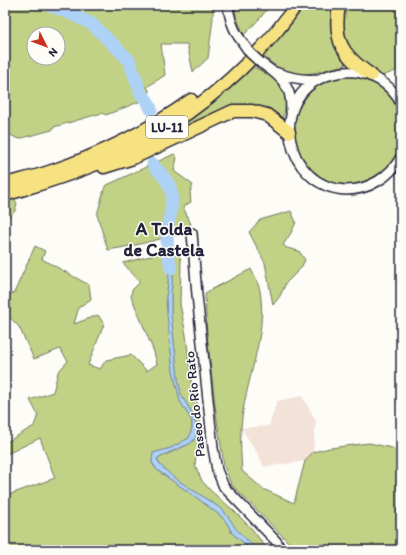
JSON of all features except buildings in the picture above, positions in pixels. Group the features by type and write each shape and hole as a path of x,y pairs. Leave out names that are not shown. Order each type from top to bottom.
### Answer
{"highway":[{"path":"339,5 337,30 344,50 357,65 371,75"},
{"name":"LU-11","path":"5,184 49,172 81,160 146,129 181,108 209,88 235,65 293,6"},
{"name":"LU-11","path":"5,195 59,178 108,159 173,123 202,103 233,76 275,33 293,6"},
{"path":"5,195 50,186 133,158 233,111 252,111 267,115 289,132"}],"street":[{"path":"228,5 229,16 233,28 238,36 250,53 273,72 288,90 291,101 289,132 292,149 300,164 312,177 324,185 332,188 349,190 370,186 391,172 401,157"},
{"path":"273,72 296,79 307,80 319,78 336,72 354,71 371,75 388,86 401,103"},
{"path":"291,115 297,100 307,88 319,78"},
{"name":"Paseo do Río Rato","path":"192,233 210,424 217,470 224,487 272,537 280,550"}],"shaded area":[{"path":"302,396 316,421 313,452 305,461 264,467 259,456 241,428 269,426 277,401"}],"green space":[{"path":"5,5 213,5 213,18 208,58 193,72 187,44 161,44 165,75 147,87 149,90 149,97 106,115 102,113 54,127 52,130 18,139 5,132"},
{"path":"235,5 270,5 244,35 236,17"},
{"path":"306,5 335,5 333,33 346,65 314,73 298,74 282,70 262,55 285,32"},
{"path":"345,5 401,5 401,69 382,76 361,62 355,56 346,43 343,35 342,24"},
{"path":"250,65 272,77 282,88 286,103 282,119 257,106 248,104 241,105 214,115 144,147"},
{"path":"348,77 358,78 378,86 386,93 393,101 401,121 401,141 393,161 386,169 378,176 358,184 348,185 338,184 318,176 310,169 303,161 295,141 294,131 295,121 303,101 310,93 318,86 338,78"},
{"path":"174,154 177,158 174,171 193,185 190,192 191,202 183,207 191,224 176,235 108,250 97,215 105,186"},
{"path":"14,199 17,203 15,211 9,217 5,216 5,200"},
{"path":"291,211 296,222 283,245 287,248 299,251 305,260 301,268 286,283 280,296 273,305 265,263 249,232 260,220"},
{"path":"35,246 45,251 42,259 89,285 91,299 79,307 74,324 98,315 104,324 88,365 100,369 106,360 131,355 147,371 157,364 154,352 131,296 132,290 140,282 123,263 166,252 169,276 166,298 173,370 180,401 192,421 192,428 189,438 171,448 153,453 152,463 157,470 221,516 227,523 232,533 252,550 5,550 5,496 55,478 40,438 5,455 5,443 34,426 38,415 30,400 53,392 58,372 68,361 60,349 34,359 19,327 5,312 5,296 14,293"},
{"path":"177,249 181,260 180,304 186,335 192,388 198,405 201,430 201,446 196,455 195,465 202,481 252,529 268,550 257,550 235,529 223,510 173,477 160,465 157,459 191,443 196,437 196,426 192,413 181,395 171,314 171,293 174,266 169,252"},
{"path":"251,269 258,283 262,308 261,326 255,360 243,411 241,428 242,471 263,489 294,503 305,461 313,452 330,448 369,443 401,450 401,550 296,550 231,484 224,466 216,413 207,334 205,293"}],"water":[{"path":"166,252 169,252 174,266 171,293 171,314 178,379 181,395 192,413 196,426 196,437 191,443 157,459 160,465 173,477 223,510 236,529 257,550 252,550 232,533 227,523 221,516 157,470 152,462 153,453 171,448 189,438 192,428 192,421 180,401 173,370 166,298 169,276"}],"waterway":[{"path":"49,5 92,24 129,60 141,94 147,100 151,109"},
{"path":"153,164 165,178 171,189 172,202 167,235 171,268"}],"district":[{"name":"A Tolda de Castela","path":"164,239"}]}
